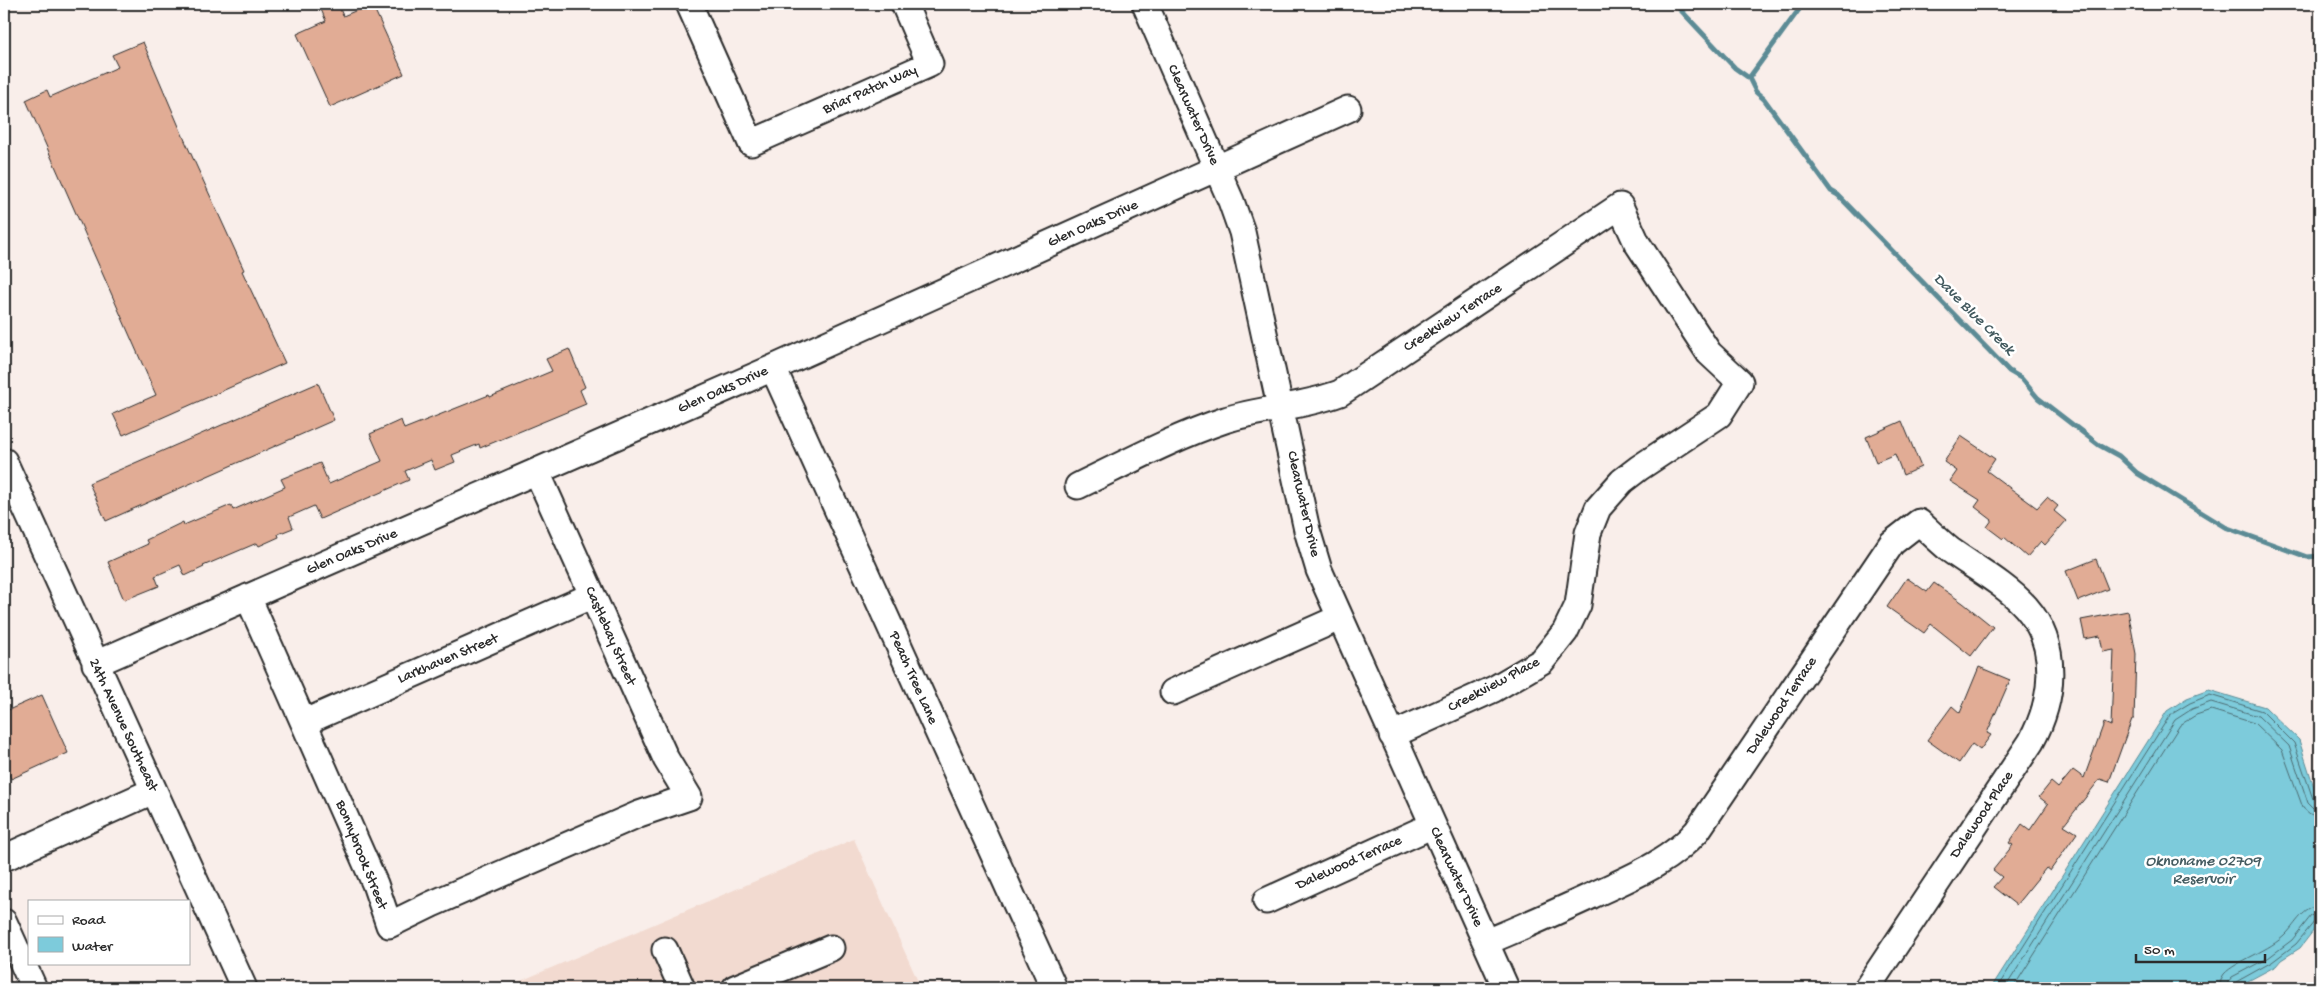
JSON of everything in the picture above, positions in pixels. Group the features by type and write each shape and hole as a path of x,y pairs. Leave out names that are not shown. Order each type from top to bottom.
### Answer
{"street":[{"name":"Briar Patch Way","path":"689,4 751,143 930,64 904,4"},
{"name":"Clearwater Drive","path":"1144,4 1217,169 1242,232 1313,552 1338,618 1506,988"},
{"name":"Glen Oaks Drive","path":"95,664 773,368 1348,109"},
{"name":"Creekview Terrace","path":"1078,486 1207,427 1247,414 1314,402 1340,393 1620,206 1637,243 1709,353 1740,382"},
{"name":"Peach Tree Lane","path":"773,368 1054,988"},
{"name":"Creekview Place","path":"1392,735 1494,689 1542,661 1565,632 1578,604 1588,533 1598,508 1608,495 1639,468 1718,415 1740,382"},
{"name":"24th Avenue Southeast","path":"4,461 244,988"},
{"name":"Castlebay Street","path":"537,472 591,596 666,759 689,797"},
{"name":"Dalewood Terrace","path":"1486,942 1639,873 1668,858 1684,847 1697,832 1892,543 1919,522 1948,548 2008,591 2026,608 2039,627"},
{"name":"Larkhaven Street","path":"305,722 591,596"},
{"name":"Bonnybrook Street","path":"248,597 305,722 375,884 389,925 432,904 639,814 689,797"},
{"path":"1173,692 1338,618"},
{"name":"Dalewood Place","path":"1867,988 2037,730 2047,706 2051,672 2039,627"},
{"path":"4,858 153,790"},
{"name":"Dalewood Terrace","path":"1266,901 1433,825"},
{"path":"4,922 33,986"},
{"path":"735,988 831,948"},
{"path":"665,950 682,988"}],"shaded area":[{"path":"854,839 921,988 504,988"}],"water":[{"name":"Oknoname 02709 Reservoir","path":"2209,690 2265,707 2299,740 2320,806 2320,922 2300,948 2281,960 2276,966 2235,988 1991,988 2167,711 2187,698"}],"building":[{"path":"327,4 338,4 343,16 372,4 404,74 330,107 297,34 326,21 320,7"},
{"path":"143,42 186,143 244,270 242,271 285,363 123,435 113,414 156,395 26,100 47,90 50,97 118,67 112,55"},
{"path":"569,349 585,387 580,390 586,404 480,448 479,444 452,455 455,462 435,470 431,460 405,471 409,480 320,519 314,506 289,517 293,528 278,534 279,537 259,546 257,543 203,566 185,576 180,565 155,576 159,586 124,600 108,562 148,544 146,540 183,522 184,525 231,505 233,510 285,487 281,479 320,463 329,484 382,461 370,434 401,420 404,429 489,395 490,397 552,371 546,359"},
{"path":"318,383 334,420 106,521 89,483"},
{"path":"1902,421 1921,467 1903,475 1895,454 1876,462 1866,437"},
{"path":"1961,436 1995,459 1987,471 2037,508 2047,497 2058,506 2054,511 2066,521 2045,545 2041,541 2027,557 2004,537 2003,539 1987,527 1992,520 1975,507 1980,500 1950,481 1957,471 1944,462"},
{"path":"2096,559 2108,589 2078,601 2066,571"},
{"path":"1907,578 1927,592 1934,583 1993,627 1971,656 1931,624 1924,633 1887,607"},
{"path":"2128,611 2136,654 2134,719 2132,719 2109,782 2100,779 2064,825 2077,833 2050,871 2046,868 2016,905 1993,887 2002,877 1993,870 2013,845 2009,843 2022,824 2030,830 2048,804 2039,797 2051,782 2058,788 2073,770 2084,778 2104,723 2111,726 2114,650 2103,652 2100,636 2085,639 2081,620"},
{"path":"1979,667 2010,680 1987,733 1991,735 1980,750 1972,744 1959,763 1927,740 1952,706 1960,713"},
{"path":"42,695 68,753 11,779 4,763 4,712"}],"waterway":[{"name":"Dave Blue Creek","path":"1675,4 1735,68 1749,78 1756,92 1764,99 1831,191 1838,195 2009,371 2021,378 2038,398 2099,445 2119,456 2137,473 2225,527 2307,557 2320,556"},
{"path":"1749,78 1803,4"}]}
